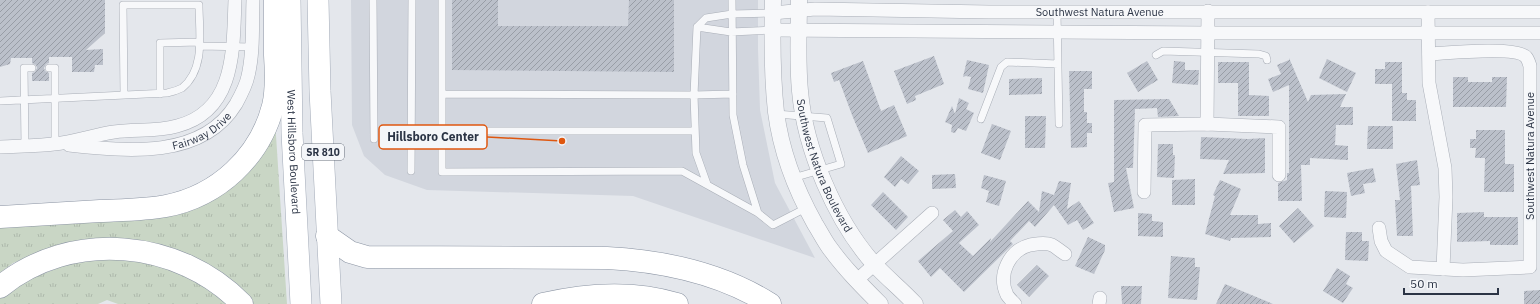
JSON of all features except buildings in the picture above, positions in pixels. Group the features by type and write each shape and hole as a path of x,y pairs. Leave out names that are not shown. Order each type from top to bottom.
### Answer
{"highway":[{"path":"0,217 141,209 167,206 202,194 233,173 255,147 266,127 273,106 276,74 275,0"},
{"path":"327,236 350,252 367,257 599,258 629,259 668,264 720,279 770,304"},
{"path":"0,287 26,270 54,258 95,249 120,248 150,252 187,265 214,280 242,304"},
{"path":"543,304 573,298 613,296 636,297 677,304"}],"main road":[{"name":"West Hillsboro Boulevard","path":"290,0 293,149 301,304"},
{"name":"SR 810","path":"318,0 320,91 331,304"}],"street":[{"name":"Fairway Drive","path":"0,147 55,144 114,132 159,130 178,126 194,120 204,113 215,101 222,91 230,71 235,0"},
{"name":"Fairway Drive","path":"55,144 113,150 153,148 182,144 202,136 217,126 230,112 241,95 248,77 252,47 253,0"},
{"name":"Southwest Natura Avenue","path":"773,7 799,5 816,9 1057,12 1540,12"},
{"name":"Southwest Natura Boulevard","path":"799,5 800,91 811,146 820,170 846,226 874,263 916,304"},
{"path":"773,7 774,87 776,114 783,147 793,178 806,208 829,247 880,304"},
{"path":"878,31 879,10"},
{"path":"1207,124 1208,12"},
{"path":"1428,12 1429,83 1445,168 1446,197 1443,269"},
{"name":"Southwest Natura Avenue","path":"773,30 1208,33 1540,32"},
{"name":"Southwest Natura Avenue","path":"1379,228 1381,241 1386,251 1410,267 1443,269 1530,267 1530,66 1526,57 1517,52 1503,51 1429,54"},
{"path":"1144,192 1145,125 1207,124 1279,127 1280,175"},
{"path":"857,280 874,263 932,213"},
{"path":"1015,304 1007,295 1004,285 1004,270 1011,256 1023,247 1039,243 1051,245 1065,254"}],"lane":[{"path":"373,0 374,139"},
{"path":"411,172 412,0"},
{"path":"442,0 442,172 682,171 758,213 773,225 806,208"},
{"path":"732,0 732,115 750,189 758,213"},
{"path":"0,101 160,94 181,88 194,75 199,56 199,5 123,5 124,95"},
{"path":"707,184 696,153 694,95 697,27 706,18 773,7"},
{"path":"1057,12 1059,124"},
{"path":"697,27 731,32 773,30"},
{"path":"160,94 160,43 252,47"},
{"path":"1156,55 1163,51 1259,54 1266,56 1267,60"},
{"path":"981,119 1001,68 1008,62 1058,64"},
{"path":"25,146 24,68 32,68"},
{"path":"49,68 54,68 55,144"},
{"path":"442,94 733,94"},
{"path":"776,114 827,118 841,164 793,178"},
{"path":"441,131 695,131"}],"shaded area":[{"path":"351,0 758,0 760,110 775,183 815,258 633,196 427,190 385,175 364,156 352,125"}],"green space":[{"path":"275,120 287,304 251,304 215,272 49,249 13,263 0,273 0,222 181,208"},
{"path":"138,259 192,277 230,304 118,304 107,300 98,304 0,304 0,297 20,283 77,260"}],"place":[{"name":"Hillsboro Center","path":"562,141"}]}
